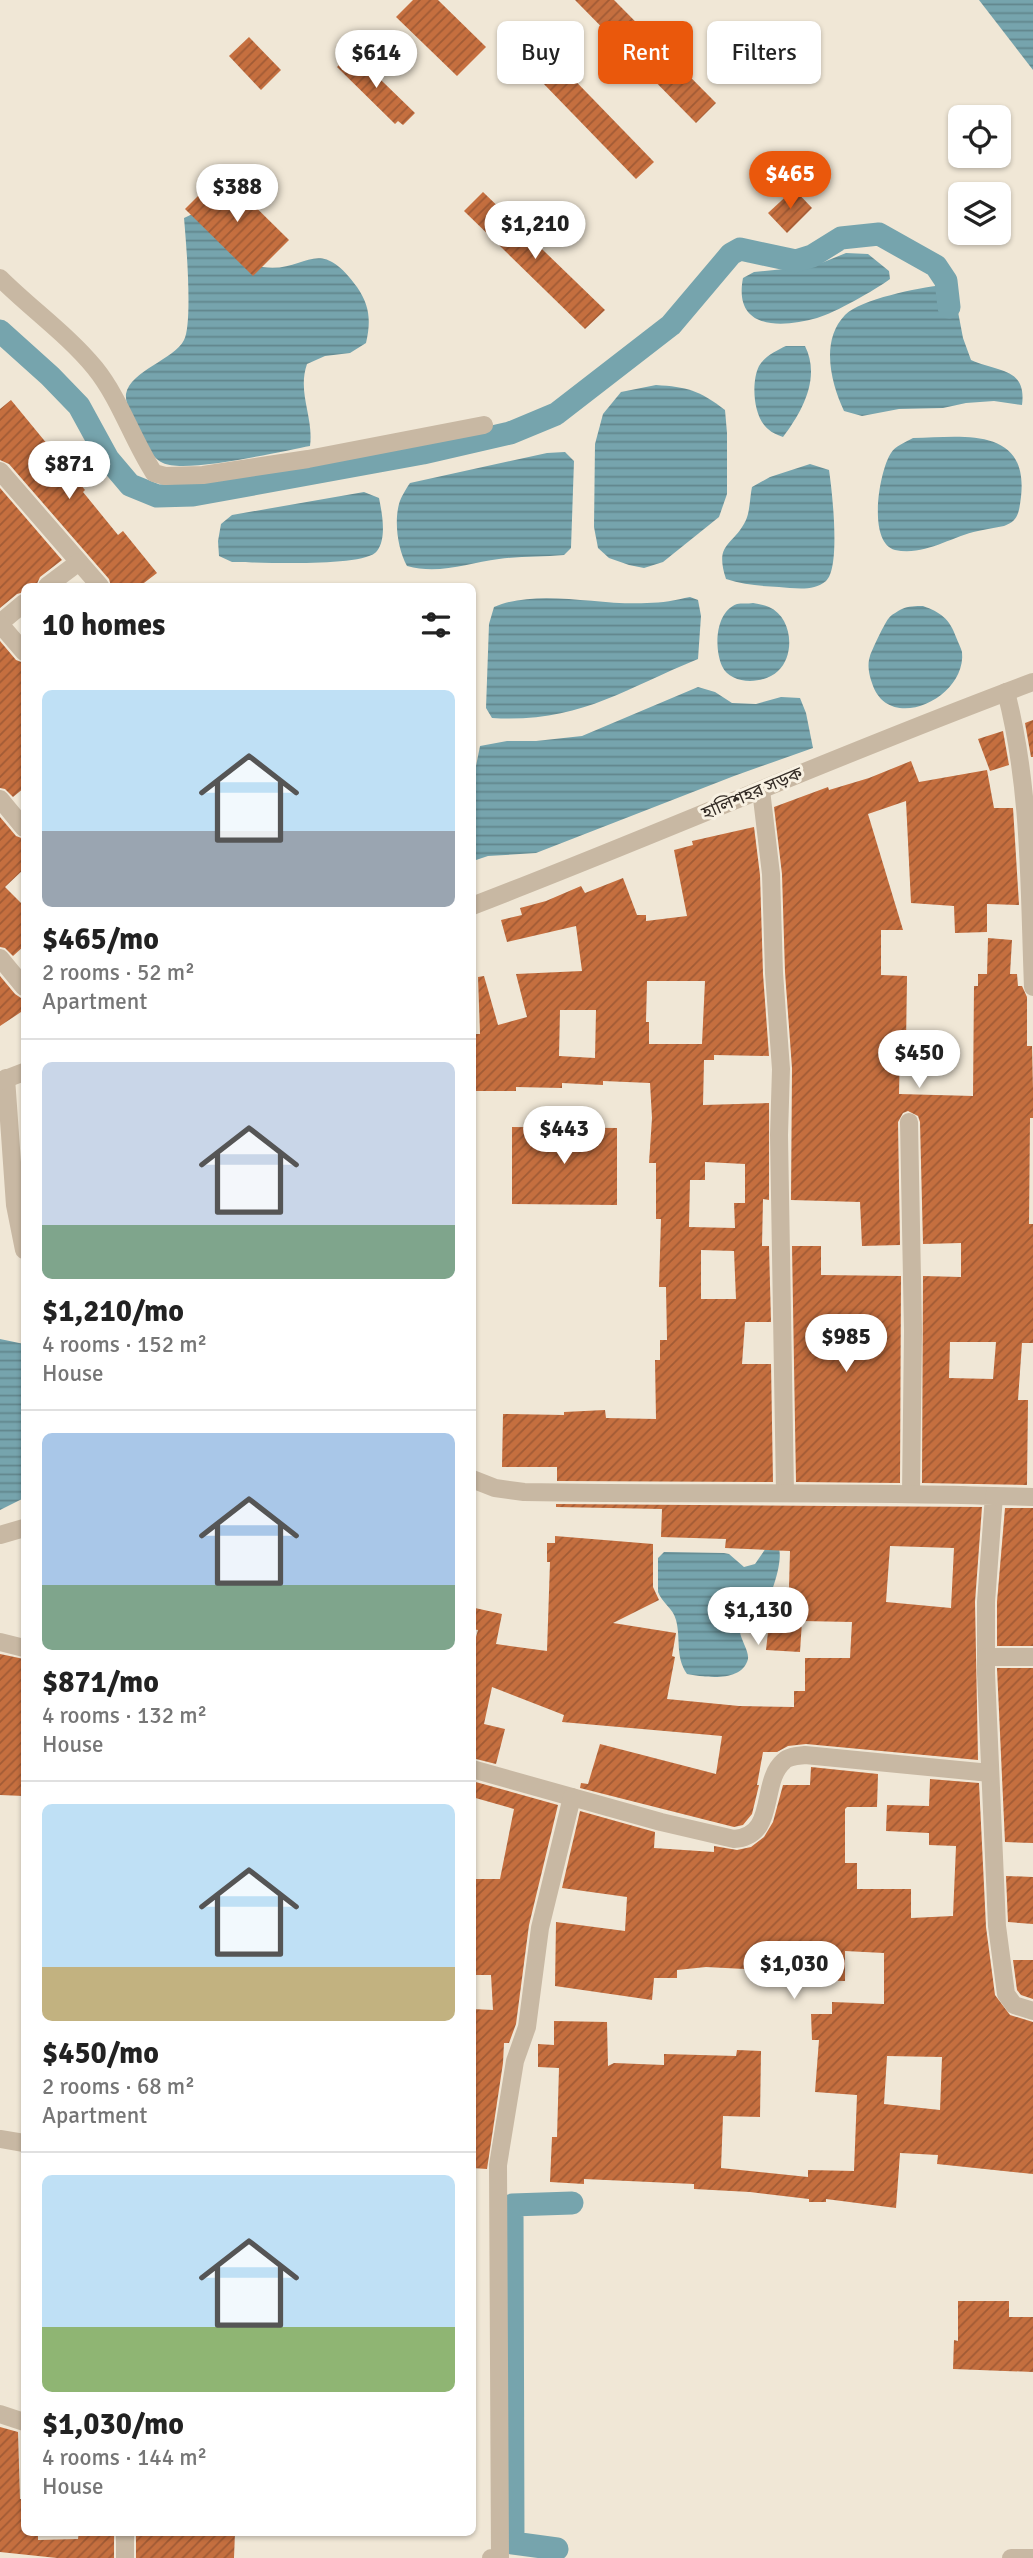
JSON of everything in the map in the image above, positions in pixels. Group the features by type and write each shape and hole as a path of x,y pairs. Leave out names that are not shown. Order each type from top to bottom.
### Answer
{"street":[{"path":"0,278 95,368 112,393 141,452 154,472 165,476 203,475 485,425"},
{"path":"0,471 97,583"},
{"path":"51,583 79,562"},
{"path":"21,606 0,623 21,648"},
{"name":"হালিশহর সড়ক","path":"476,904 1033,682"},
{"path":"1006,692 1016,732 1026,800 1033,987"},
{"path":"761,790 771,874 781,1069 779,1135 785,1493"},
{"path":"0,799 21,824"},
{"path":"0,958 21,982"},
{"path":"21,1073 3,1080 15,1205 21,1235"},
{"path":"909,1122 913,1331 911,1493"},
{"path":"476,1481 495,1488 524,1493 911,1493 1033,1497"},
{"path":"994,1496 986,1602 986,1657 1001,1973 1006,1994 1014,2005 1033,2011"},
{"path":"0,1535 21,1529"},
{"path":"0,1642 21,1647"},
{"path":"986,1657 1033,1657"},
{"path":"476,1770 734,1839 746,1838 758,1830 778,1768 785,1759 805,1755 990,1773"},
{"path":"491,2558 502,2558 498,2165 514,2061 527,2027 541,1928 572,1797"},
{"path":"0,2139 21,2142"},
{"path":"0,2414 21,2421"},
{"path":"125,2536 125,2558"},
{"path":"1011,2558 1033,2558"}],"water":[{"path":"979,0 1033,0 1033,70"},
{"path":"199,211 252,265 277,268 321,258 332,262 343,271 365,301 369,321 366,343 350,353 325,356 307,364 304,385 310,446 212,464 175,466 154,457 132,416 126,398 129,386 179,347 187,331 184,218"},
{"path":"846,253 868,254 889,271 890,279 834,311 803,321 763,321 745,308 742,295 743,278 754,272 814,266"},
{"path":"942,285 955,296 963,338 971,360 1015,377 1020,384 1022,405 994,401 943,408 899,409 862,416 844,411 835,388 830,362 832,337 837,325 853,309 876,299"},
{"path":"786,346 805,346 811,370 803,406 783,437 771,432 763,424 756,408 754,390 756,373 761,363"},
{"path":"656,385 692,391 725,410 727,494 719,517 663,562 644,568 609,558 598,548 594,527 595,444 603,414 621,392"},
{"path":"970,437 1003,446 1014,457 1021,474 1021,497 1015,518 1004,526 981,530 917,550 895,550 886,545 878,521 883,475 893,451 913,438"},
{"path":"565,452 574,461 571,548 564,555 507,558 442,569 407,566 399,544 397,519 400,501 410,483 547,453"},
{"path":"810,464 829,470 834,545 831,573 826,581 815,587 797,588 752,585 726,579 722,558 727,546 746,520 752,487 770,477"},
{"path":"364,492 379,498 383,525 380,546 368,556 332,562 285,563 232,562 219,556 221,524 232,515"},
{"path":"690,597 698,600 701,616 698,659 622,693 575,710 523,718 492,718 486,708 489,624 494,607 511,601 549,598 629,603"},
{"path":"753,603 769,607 783,619 789,636 789,646 784,664 778,671 765,679 748,681 740,680 726,672 719,658 717,641 720,622 730,608 737,604"},
{"path":"923,606 939,614 951,625 962,652 960,669 952,684 940,696 909,708 894,707 881,698 872,683 870,656 890,617 904,608"},
{"path":"698,687 715,692 732,703 756,704 781,697 800,698 813,748 536,853 488,856 476,860 476,766 480,746 507,741 582,736"},
{"path":"0,1339 21,1343 21,1500 0,1510"},
{"path":"766,1548 779,1549 778,1570 764,1608 740,1632 748,1656 744,1667 722,1677 687,1674 681,1661 675,1616 658,1592 658,1558 664,1552 724,1553 744,1567 755,1564"}],"building":[{"path":"413,0 438,0 486,47 457,76 396,17"},
{"path":"575,0 614,0 635,21 598,21 598,23"},
{"path":"249,37 281,70 261,90 229,56"},
{"path":"352,52 415,113 403,125 398,121 395,124 337,67"},
{"path":"693,80 716,103 696,123 658,84 693,84"},
{"path":"544,84 578,84 654,162 636,179"},
{"path":"221,173 289,240 253,276 185,209"},
{"path":"794,189 812,208 787,233 768,213"},
{"path":"483,192 605,310 585,329 464,211"},
{"path":"11,400 118,535 123,531 157,573 144,583 110,583 9,464 0,460 0,409"},
{"path":"0,488 62,560 40,577 37,583 21,583 21,593 0,608"},
{"path":"0,641 16,660 21,662 21,790 13,797 0,788"},
{"path":"1033,720 1033,757 1031,757 1025,723"},
{"path":"1003,731 1009,765 990,771 978,739"},
{"path":"911,761 919,782 987,770 994,808 1013,808 1019,905 987,904 987,932 955,933 954,906 911,903 906,801 868,814 903,930 881,930 881,975 907,976 906,1046 900,1046 899,1094 973,1096 974,986 978,986 978,974 987,974 988,938 1012,940 1010,974 1017,974 1018,986 1022,986 1027,997 1027,1046 1032,1046 1033,1089 1033,1118 1030,1118 1029,1224 1033,1224 1033,1343 1022,1343 1018,1400 1028,1400 1027,1485 922,1483 923,1276 961,1277 961,1243 923,1244 918,1116 908,1111 903,1113 898,1122 900,1245 862,1246 860,1202 791,1200 792,1068 782,874 774,807 828,787 829,790","holes":["950,1342 996,1342 993,1379 949,1378"]},
{"path":"0,817 16,836 21,838 21,872 5,887 21,903 21,949 13,956 0,947"},
{"path":"754,827 760,875 769,1056 714,1055 714,1060 704,1060 703,1105 769,1103 769,1200 763,1199 762,1246 769,1246 771,1322 745,1322 742,1364 771,1364 773,1482 557,1481 557,1467 502,1467 503,1414 564,1415 564,1412 605,1410 606,1418 656,1419 655,1360 660,1360 660,1340 667,1340 666,1287 659,1287 661,1219 656,1219 656,1163 649,1163 652,1118 650,1083 603,1081 603,1085 562,1083 562,1088 516,1087 516,1091 476,1091 476,1034 480,1034 478,977 484,976 498,1025 527,1017 516,974 582,971 576,926 507,942 501,920 522,915 520,908 546,901 581,886 585,893 623,878 637,915 646,915 646,921 687,916 674,850 693,845 692,841","holes":["647,981 705,981 702,1044 649,1044 649,1022 646,1022","560,1010 596,1010 595,1058 559,1056","705,1162 745,1164 745,1203 734,1203 735,1228 689,1227 690,1180 705,1180","701,1250 734,1251 736,1299 701,1299"]},
{"path":"0,976 21,998 21,1012 0,1026"},
{"path":"512,1127 617,1128 617,1205 512,1204"},
{"path":"792,1246 821,1246 821,1275 901,1276 900,1483 796,1482"},
{"path":"556,1504 982,1507 975,1602 978,1760 806,1744 788,1746 777,1752 763,1752 752,1814 743,1825 734,1827 580,1788 581,1783 588,1784 600,1744 716,1774 722,1736 562,1722 564,1715 492,1687 484,1724 505,1729 496,1764 476,1759 476,1608 502,1614 496,1644 547,1651 550,1562 547,1562 547,1543 555,1543 555,1536 653,1544 653,1587 659,1600 613,1623 676,1633 672,1656 675,1657 667,1699 739,1706 794,1707 794,1691 805,1691 805,1658 850,1658 852,1622 802,1621 800,1652 766,1650 773,1587 789,1588 790,1551 725,1548 726,1539 661,1537 662,1509 556,1507","holes":["890,1546 954,1548 951,1608 886,1602"]},
{"path":"1005,1508 1033,1508 1033,1646 997,1646 997,1602"},
{"path":"0,1654 21,1658 21,1796 0,1795"},
{"path":"997,1668 1033,1668 1033,1843 1005,1842"},
{"path":"811,1767 878,1774 877,1807 845,1809 845,1863 857,1863 857,1889 911,1889 911,1918 953,1916 956,1846 929,1845 929,1833 886,1831 887,1805 929,1806 930,1779 979,1783 986,1927 995,1995 1010,2015 1033,2022 1033,2174 937,2164 938,2155 900,2153 896,2208 826,2199 826,2202 809,2202 809,2199 750,2192 694,2189 694,2184 584,2179 584,2184 550,2182 552,2137 557,2137 559,2068 538,2067 538,2044 554,2045 554,2021 607,2022 608,2066 614,2063 664,2065 664,2054 736,2056 737,2050 761,2051 760,2117 723,2116 721,2168 808,2177 808,2170 854,2171 857,2095 815,2092 819,2040 812,2040 811,2014 832,2014 832,2002 884,2004 884,1953 845,1951 845,1981 766,1980 766,1970 706,1967 677,1970 677,1978 654,1978 652,2000 555,1986 556,1922 625,1931 627,1897 562,1888 580,1811 655,1832 654,1848 714,1852 714,1846 737,1850 751,1847 764,1837 773,1822 783,1785 810,1785","holes":["887,2056 942,2057 940,2110 884,2104"]},
{"path":"476,1782 558,1805 529,1925 516,2024 509,2043 504,2043 487,2169 476,2168 476,2009 493,2010 491,1975 476,1975 476,1879 500,1879 514,1809 476,1798"},
{"path":"1006,1876 1033,1877 1033,1924 1008,1922"},
{"path":"1013,1960 1033,1960 1033,1999 1021,1995 1017,1990"},
{"path":"958,2301 1009,2301 1009,2317 1033,2317 1033,2372 953,2369 954,2340 958,2341"},
{"path":"0,2427 18,2432 21,2536 38,2536 38,2540 114,2536 114,2558 57,2558 0,2552"},
{"path":"136,2536 235,2536 234,2558 136,2558"}],"waterway":[{"path":"0,331 79,406 108,459 130,485 157,496 193,495 423,453 510,433 556,414 671,325 731,254 740,249 796,261 812,256 841,238 879,234 936,266 946,281 949,307"},
{"path":"557,2549 513,2543 512,2205 572,2203"}]}
